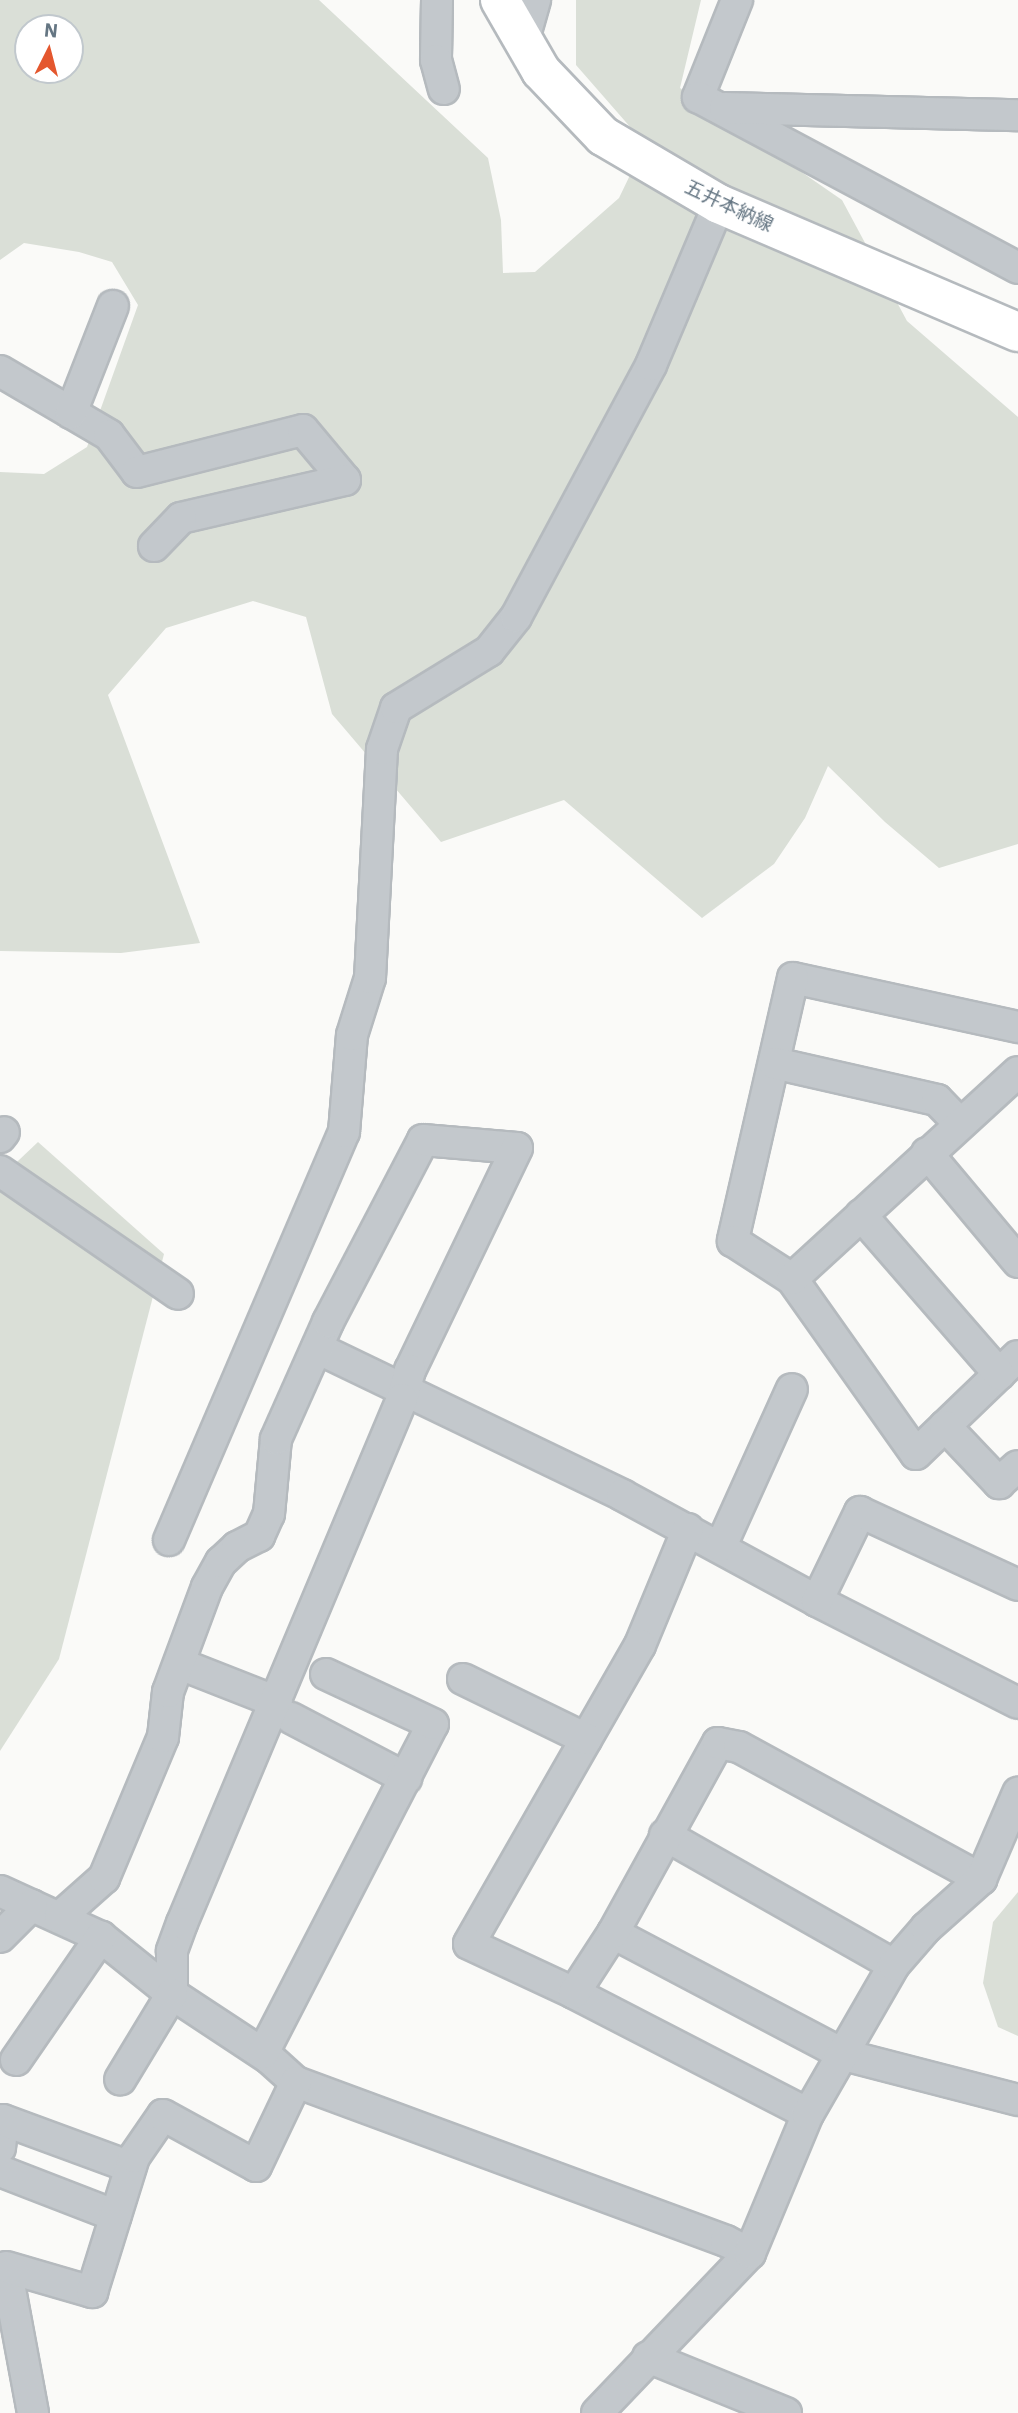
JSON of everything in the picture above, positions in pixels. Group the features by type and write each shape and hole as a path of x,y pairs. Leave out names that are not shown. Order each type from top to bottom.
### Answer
{"main road":[{"name":"五井本納線","path":"500,0 541,71 603,136 719,204 1018,332"}],"street":[{"path":"437,0 436,60 444,89"},
{"path":"524,39 535,0"},
{"path":"737,0 698,97 1018,268"},
{"path":"718,108 1018,115"},
{"path":"169,1540 344,1132 352,1035 370,978 382,749 396,708 489,651 516,617 652,365 719,204"},
{"path":"71,413 113,306"},
{"path":"3,381 71,413 109,435 137,472 303,430 345,480 181,518 154,546"},
{"path":"861,1215 1008,1365 916,1454 792,1279 733,1241 793,978 1018,1027"},
{"path":"774,1063 937,1100 960,1124"},
{"path":"792,1279 1018,1072"},
{"path":"60,1917 104,1878 163,1737 168,1692 207,1587 220,1562 258,1536 269,1514 276,1439 317,1348 423,1140 517,1149 410,1370 405,1390 284,1710 175,1941 172,1951 172,1994 120,2080"},
{"path":"927,1153 1018,1262"},
{"path":"0,1171 178,1294"},
{"path":"317,1348 721,1546 817,1601 1018,1703"},
{"path":"721,1546 792,1389"},
{"path":"944,1426 999,1483 1018,1466"},
{"path":"817,1601 860,1512 1018,1585"},
{"path":"688,1530 640,1645 468,1944 574,1993 808,2113"},
{"path":"180,1664 284,1710 405,1778"},
{"path":"263,2053 433,1724 326,1674"},
{"path":"463,1679 586,1739"},
{"path":"574,1993 612,1933 718,1743 739,1747 981,1879"},
{"path":"597,2413 750,2253 808,2113 894,1965 926,1928 981,1879 1018,1793"},
{"path":"665,1835 894,1965"},
{"path":"0,1891 101,1937 172,1994 263,2053 296,2082 726,2241 750,2253"},
{"path":"0,1937 32,1905"},
{"path":"612,1933 844,2055 1018,2100"},
{"path":"16,2060 101,1937"},
{"path":"33,2413 6,2267 92,2292 131,2167 163,2115 256,2166 296,2082"},
{"path":"0,2148 3,2120 131,2167"},
{"path":"0,2171 116,2216"},
{"path":"648,2357 786,2413"}],"shaded area":[{"path":"0,0 319,0 488,158 501,220 503,273 535,272 619,198 645,144 576,65 576,0 701,0 680,88 842,200 907,321 1018,417 1018,844 939,868 885,822 828,766 805,818 774,864 702,918 564,800 441,842 332,714 306,617 253,601 166,628 108,695 200,943 121,953 0,951 0,472 44,474 87,447 138,305 112,262 79,252 24,243 0,260"},
{"path":"38,1142 164,1254 59,1659 0,1751 0,1178"},
{"path":"1018,1892 1018,2036 998,2027 983,1983 993,1922"}]}
